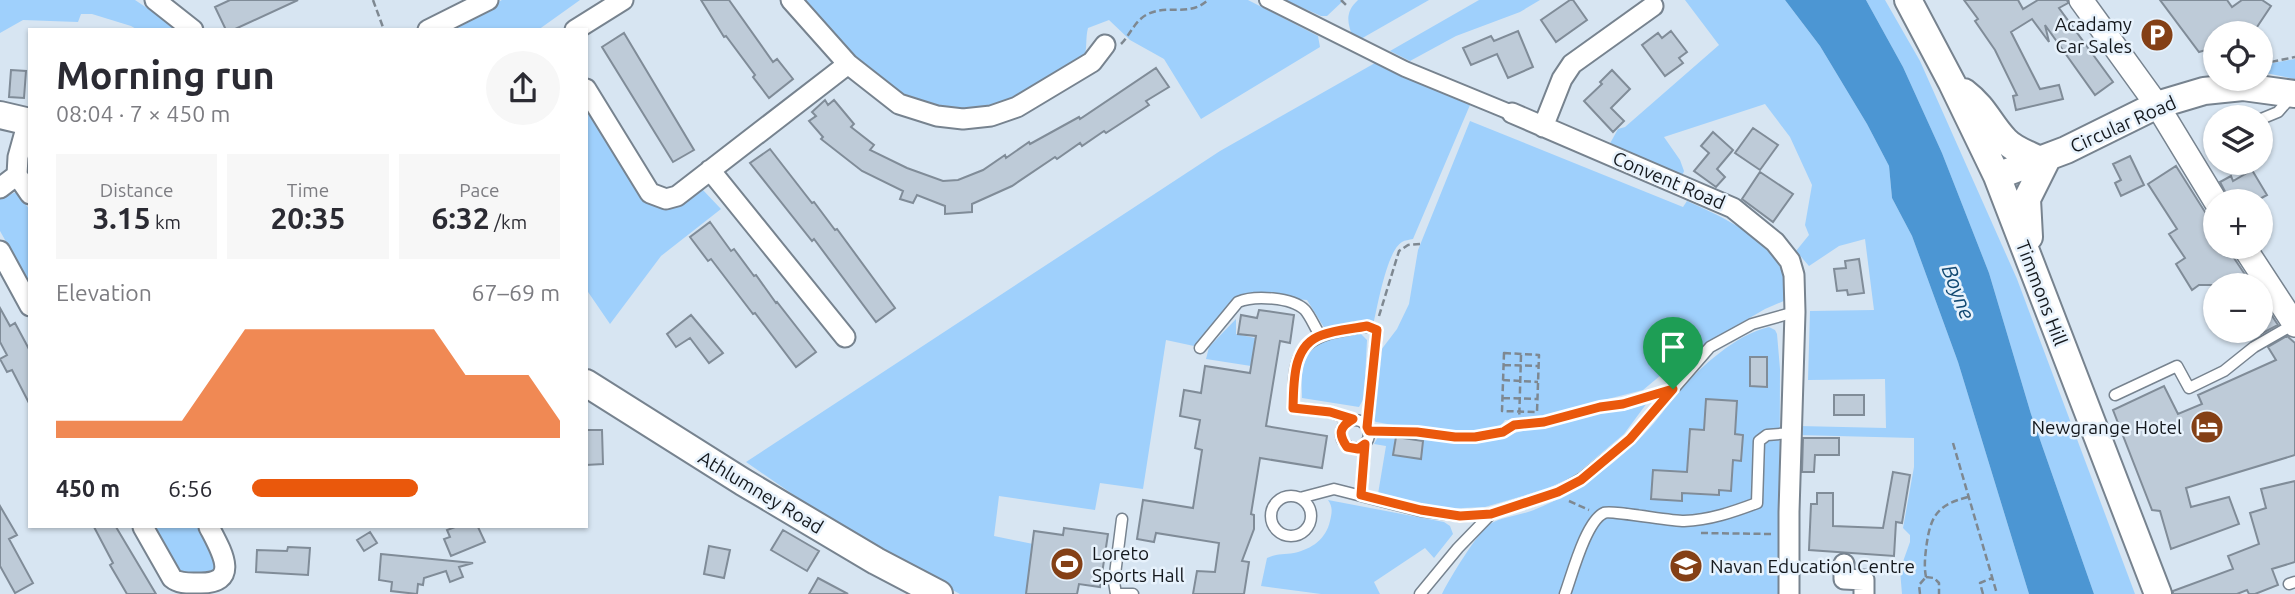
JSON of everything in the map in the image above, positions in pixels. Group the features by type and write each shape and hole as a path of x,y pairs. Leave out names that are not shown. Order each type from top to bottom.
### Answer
{"main road":[{"name":"Timmons Hill","path":"1908,0 1997,176 2158,594"},
{"path":"1952,83 1980,104 2006,141 2019,151 2044,158 2027,199 2028,256"},
{"name":"Circular Road","path":"1997,176 2066,150 2157,105 2204,91 2243,88 2294,94"},
{"path":"0,115 28,121"},
{"name":"Athlumney Road","path":"588,384 743,482 876,561 939,594"}],"street":[{"path":"155,0 190,28"},
{"path":"432,28 488,0"},
{"path":"578,28 624,0"},
{"path":"791,0 848,64 899,104 937,116 963,119 991,116 1017,107 1092,62 1105,45"},
{"name":"Convent Road","path":"1267,0 1405,69 1733,208 1775,242 1790,261 1794,275 1789,594"},
{"path":"2081,0 2157,105 2208,189"},
{"path":"1543,127 1562,79 1572,64 1653,6"},
{"path":"588,92 650,193 666,199 677,196 848,64"},
{"path":"28,124 18,157 17,175 28,191"},
{"path":"710,170 845,337"},
{"path":"0,188 17,175"},
{"path":"0,251 28,302"},
{"path":"2252,259 2295,324"},
{"path":"144,528 172,578 188,583 210,583 219,580 224,574 225,562 210,528"},
{"path":"1844,564 1844,579 1864,580 1864,594"}],"lane":[{"path":"2273,114 2294,94"},
{"path":"1200,348 1238,302 1246,299 1291,302 1304,310 1320,335"},
{"path":"1300,498 1309,506 1310,524 1295,536 1283,534 1273,524 1272,511 1275,504 1286,497 1300,498 1334,489 1434,513 1460,516 1491,514 1558,492 1581,480 1630,439 1710,347 1752,324 1795,312"},
{"path":"2115,395 2176,366 2189,388 2224,371 2254,347 2295,324"},
{"path":"1353,419 1344,424 1340,432 1341,439 1347,447 1358,449 1368,440 1377,330 1367,326 1320,335 1302,349 1294,379 1293,408 1330,412 1363,422 1368,429"},
{"path":"1565,594 1590,529 1605,512 1685,521 1723,516 1757,503 1759,442 1767,435 1791,433"},
{"path":"1361,495 1365,444"},
{"path":"1420,594 1458,548 1491,514"},
{"path":"1122,519 1114,582 1118,594 1133,594"}],"path":[{"path":"373,0 383,28"},
{"path":"1105,45 1123,43 1139,20 1149,13 1162,10 1188,11 1208,0"},
{"path":"1341,0 1346,5"},
{"path":"2273,62 2295,57"},
{"path":"1377,330 1388,282 1399,251 1408,245 1420,244"},
{"path":"1504,353 1539,355 1537,412 1502,411 1504,365 1504,353"},
{"path":"1519,425 1521,354"},
{"path":"1504,365 1538,366"},
{"path":"1503,380 1538,382"},
{"path":"1368,429 1475,437 1673,389"},
{"path":"1503,397 1537,399"},
{"path":"1953,443 1997,594"},
{"path":"1926,577 1924,568 1929,524 1940,508 1968,497"},
{"path":"1920,594 1919,585 1926,577"},
{"path":"1926,577 1934,578 1939,583 1939,594"},
{"path":"1983,594 1980,583 1993,577"}],"shaded area":[{"path":"0,0 135,0 177,28 134,28 92,14 81,14 78,22 23,20 0,33"},
{"path":"502,0 580,0 541,28 452,28"},
{"path":"800,0 1248,0 1318,36 1320,47 1201,119 1164,59 1130,40 1109,20 1088,28 1083,59 1047,81 996,106 955,112 929,107 904,96 880,80 858,61"},
{"path":"1285,0 1344,0 1327,16 1321,16"},
{"path":"1358,0 1429,0 1359,40 1353,38 1348,18"},
{"path":"1479,0 1540,0 1520,12 1456,36 1410,61 1390,51"},
{"path":"1685,0 1785,0 1820,46 1867,124 1889,166 1892,198 1912,236 1958,362 2029,594 1902,594 1900,570 1910,542 1910,535 1903,528 1914,467 1914,438 1798,435 1799,426 1886,428 1885,379 1808,380 1810,311 1874,310 1865,239 1839,246 1809,266 1796,251 1809,235 1805,225 1812,185 1790,137 1765,104 1664,137 1680,160 1684,171 1681,179 1608,147 1618,129 1625,127 1719,45"},
{"path":"1866,0 1885,0 1920,61 2017,279 2135,594 2094,594 2031,414 1989,273 1942,153 1903,67"},
{"path":"2295,59 2295,79 2273,74 2273,63"},
{"path":"1375,63 1470,105 1413,239 1402,242 1392,256 1374,321 1325,329 1307,300 1247,295 1233,304 1194,346 1166,340 1143,489 1100,483 1095,510 999,496 994,536 1033,544 1026,594 960,594 892,558 833,522 746,462 1220,151"},
{"path":"588,109 642,199 666,208 680,204 702,189 721,209 661,256 610,324 588,292"},
{"path":"1470,121 1683,207 1687,201 1739,227 1763,245 1780,267 1786,287 1786,300 1765,309 1684,356 1643,390 1592,403 1565,414 1505,420 1497,428 1465,433 1376,422 1372,419 1381,350 1397,329 1409,304 1418,250"},
{"path":"16,192 28,207 28,280 0,231 0,199"},
{"path":"1236,319 1236,334 1255,338 1251,366 1206,359 1209,347"},
{"path":"1769,327 1777,334 1780,369 1779,594 1442,594 1485,528 1551,502 1595,477 1645,433 1679,391 1709,362 1744,337"},
{"path":"1360,333 1367,340 1364,398 1359,407 1302,398 1303,368 1310,352 1329,339"},
{"path":"1647,403 1624,434 1573,477 1546,489 1485,507 1441,509 1378,494 1386,446 1374,444 1379,435 1393,433 1476,442 1584,414 1627,410"},
{"path":"1328,500 1444,522 1450,526 1453,534 1434,558 1425,548 1374,582 1380,594 1321,594 1261,586 1267,558 1301,551 1322,538 1331,515"},
{"path":"154,528 202,528 214,549 216,569 210,577 180,575"}],"water":[{"name":"Boyne","path":"1785,0 1866,0 1903,67 1942,153 1989,273 2031,414 2094,594 2029,594 1958,362 1912,236 1892,198 1889,166 1820,46"}],"building":[{"path":"230,0 298,0 237,28 225,28 215,7"},
{"path":"701,0 729,0 773,62 777,59 793,79 769,98 753,77 755,75 726,36 724,37"},
{"path":"1573,0 1587,20 1556,42 1541,20"},
{"path":"1964,0 2018,0 2023,9 2038,0 2067,0 2068,3 2059,8 2113,82 2095,95 2045,25 2049,42 2032,19 2011,32 2040,89 2059,85 2063,99 2016,110 2013,96 2017,95 1995,50 1975,21 1978,19"},
{"path":"2160,0 2227,0 2232,7 2242,0 2262,0 2271,6 2261,21 2203,21 2203,51 2199,52"},
{"path":"1518,31 1533,67 1508,78 1497,54 1471,65 1463,48 1491,36 1494,41"},
{"path":"1671,31 1687,52 1679,58 1683,63 1665,76 1642,45 1658,33 1662,38"},
{"path":"624,33 694,150 673,162 602,47"},
{"path":"1156,68 1169,87 1146,101 1149,105 1106,133 1104,131 1082,146 1080,143 1057,159 1055,157 1012,186 972,204 972,212 945,214 945,206 917,195 913,203 900,199 903,191 862,171 821,139 823,137 809,121 816,116 812,112 825,100 828,105 834,100 854,124 851,127 874,145 870,150 907,168 943,181 958,180 983,170 1005,155 1006,158 1029,142 1030,144 1079,117 1080,119"},
{"path":"11,70 26,71 24,98 9,97"},
{"path":"1612,70 1630,89 1611,108 1624,121 1613,132 1584,101"},
{"path":"1753,128 1778,145 1760,170 1735,153"},
{"path":"1713,132 1733,150 1717,169 1725,177 1716,187 1694,171 1709,153 1701,146"},
{"path":"770,149 812,203 814,202 835,230 837,229 895,308 876,322 814,239 812,241 750,163"},
{"path":"2130,156 2144,185 2121,196 2115,183 2121,180 2113,164"},
{"path":"2176,166 2203,209 2203,259 2235,259 2244,273 2203,273 2203,285 2192,290 2176,264 2185,258 2169,234 2177,229 2148,184"},
{"path":"1760,172 1793,194 1773,222 1742,199"},
{"path":"2243,175 2255,175 2263,189 2224,189 2220,182 2231,176 2233,181"},
{"path":"710,222 731,251 734,249 754,276 756,275 816,352 796,367 711,259 708,261 690,237"},
{"path":"1859,259 1864,293 1848,295 1847,290 1837,291 1834,269 1846,268 1845,261"},
{"path":"0,308 10,326 15,323 28,347 28,401 12,370 7,372 0,359 7,355 0,342"},
{"path":"1259,310 1294,315 1290,343 1280,341 1266,426 1327,436 1322,468 1260,458 1251,514 1254,515 1254,529 1242,561 1249,562 1244,594 1193,594 1197,571 1215,572 1219,543 1156,533 1154,542 1137,539 1143,500 1193,508 1202,450 1195,448 1200,420 1180,416 1184,390 1201,393 1205,366 1250,373 1256,336 1238,334 1241,315 1257,318"},
{"path":"691,315 723,353 709,363 690,338 676,347 667,334"},
{"name":"Newgrange Hotel","path":"2287,336 2295,343 2295,455 2186,488 2191,507 2229,497 2239,524 2171,549 2160,511 2152,510 2113,410 2164,386 2178,414 2202,404 2198,395 2276,360 2268,347"},
{"path":"1750,357 1767,357 1767,387 1750,386"},
{"path":"1834,395 1864,395 1864,415 1834,415"},
{"path":"1706,399 1737,401 1735,434 1743,435 1741,461 1733,460 1731,491 1719,490 1719,495 1682,493 1682,501 1651,499 1653,470 1687,472 1690,429 1704,430"},
{"path":"588,430 602,430 603,464 588,465"},
{"path":"1396,437 1423,441 1421,459 1393,455"},
{"path":"1803,438 1839,438 1839,455 1815,455 1814,472 1802,472"},
{"path":"1893,472 1910,475 1902,523 1896,522 1894,556 1809,550 1811,504 1817,504 1817,493 1833,493 1833,526 1883,528"},
{"path":"2295,481 2295,562 2272,569 2278,585 2255,594 2249,594 2247,590 2237,594 2173,594 2173,591 2233,569 2228,556 2259,544 2250,513 2266,508 2261,489"},
{"path":"0,506 17,535 9,539 33,583 15,593 0,566"},
{"path":"95,528 117,528 156,594 127,594 110,565 113,563"},
{"path":"478,528 485,542 451,556 444,539 450,537 447,530"},
{"name":"Loreto Sports Hall","path":"1064,528 1108,534 1100,587 1079,584 1077,594 1026,594 1034,531 1063,535"},
{"path":"783,530 819,551 807,571 771,550"},
{"path":"370,532 377,543 364,551 357,540"},
{"path":"709,546 730,550 724,578 704,574"},
{"path":"288,547 310,548 308,575 256,572 257,550 287,551"},
{"path":"381,554 473,563 459,567 463,577 450,582 446,571 424,578 423,585 418,584 417,594 391,591 392,582 379,580"},
{"path":"818,578 848,594 809,594"}],"place":[{"name":"Acadamy Car Sales","path":"2157,35"},
{"name":"Newgrange Hotel","path":"2207,427"},
{"name":"Loreto Sports Hall","path":"1067,564"},
{"name":"Navan Education Centre","path":"1686,566"}],"route":[{"path":"1367,326 1377,330 1367,427 1369,431 1475,437 1503,432 1514,425 1544,422 1600,407 1623,404 1673,389 1630,439 1581,480 1558,492 1491,514 1460,516 1421,510 1361,495 1365,444 1358,449 1347,447 1340,432 1344,424 1353,419 1330,412 1293,408 1294,379 1302,349 1320,335 1367,326"}]}
